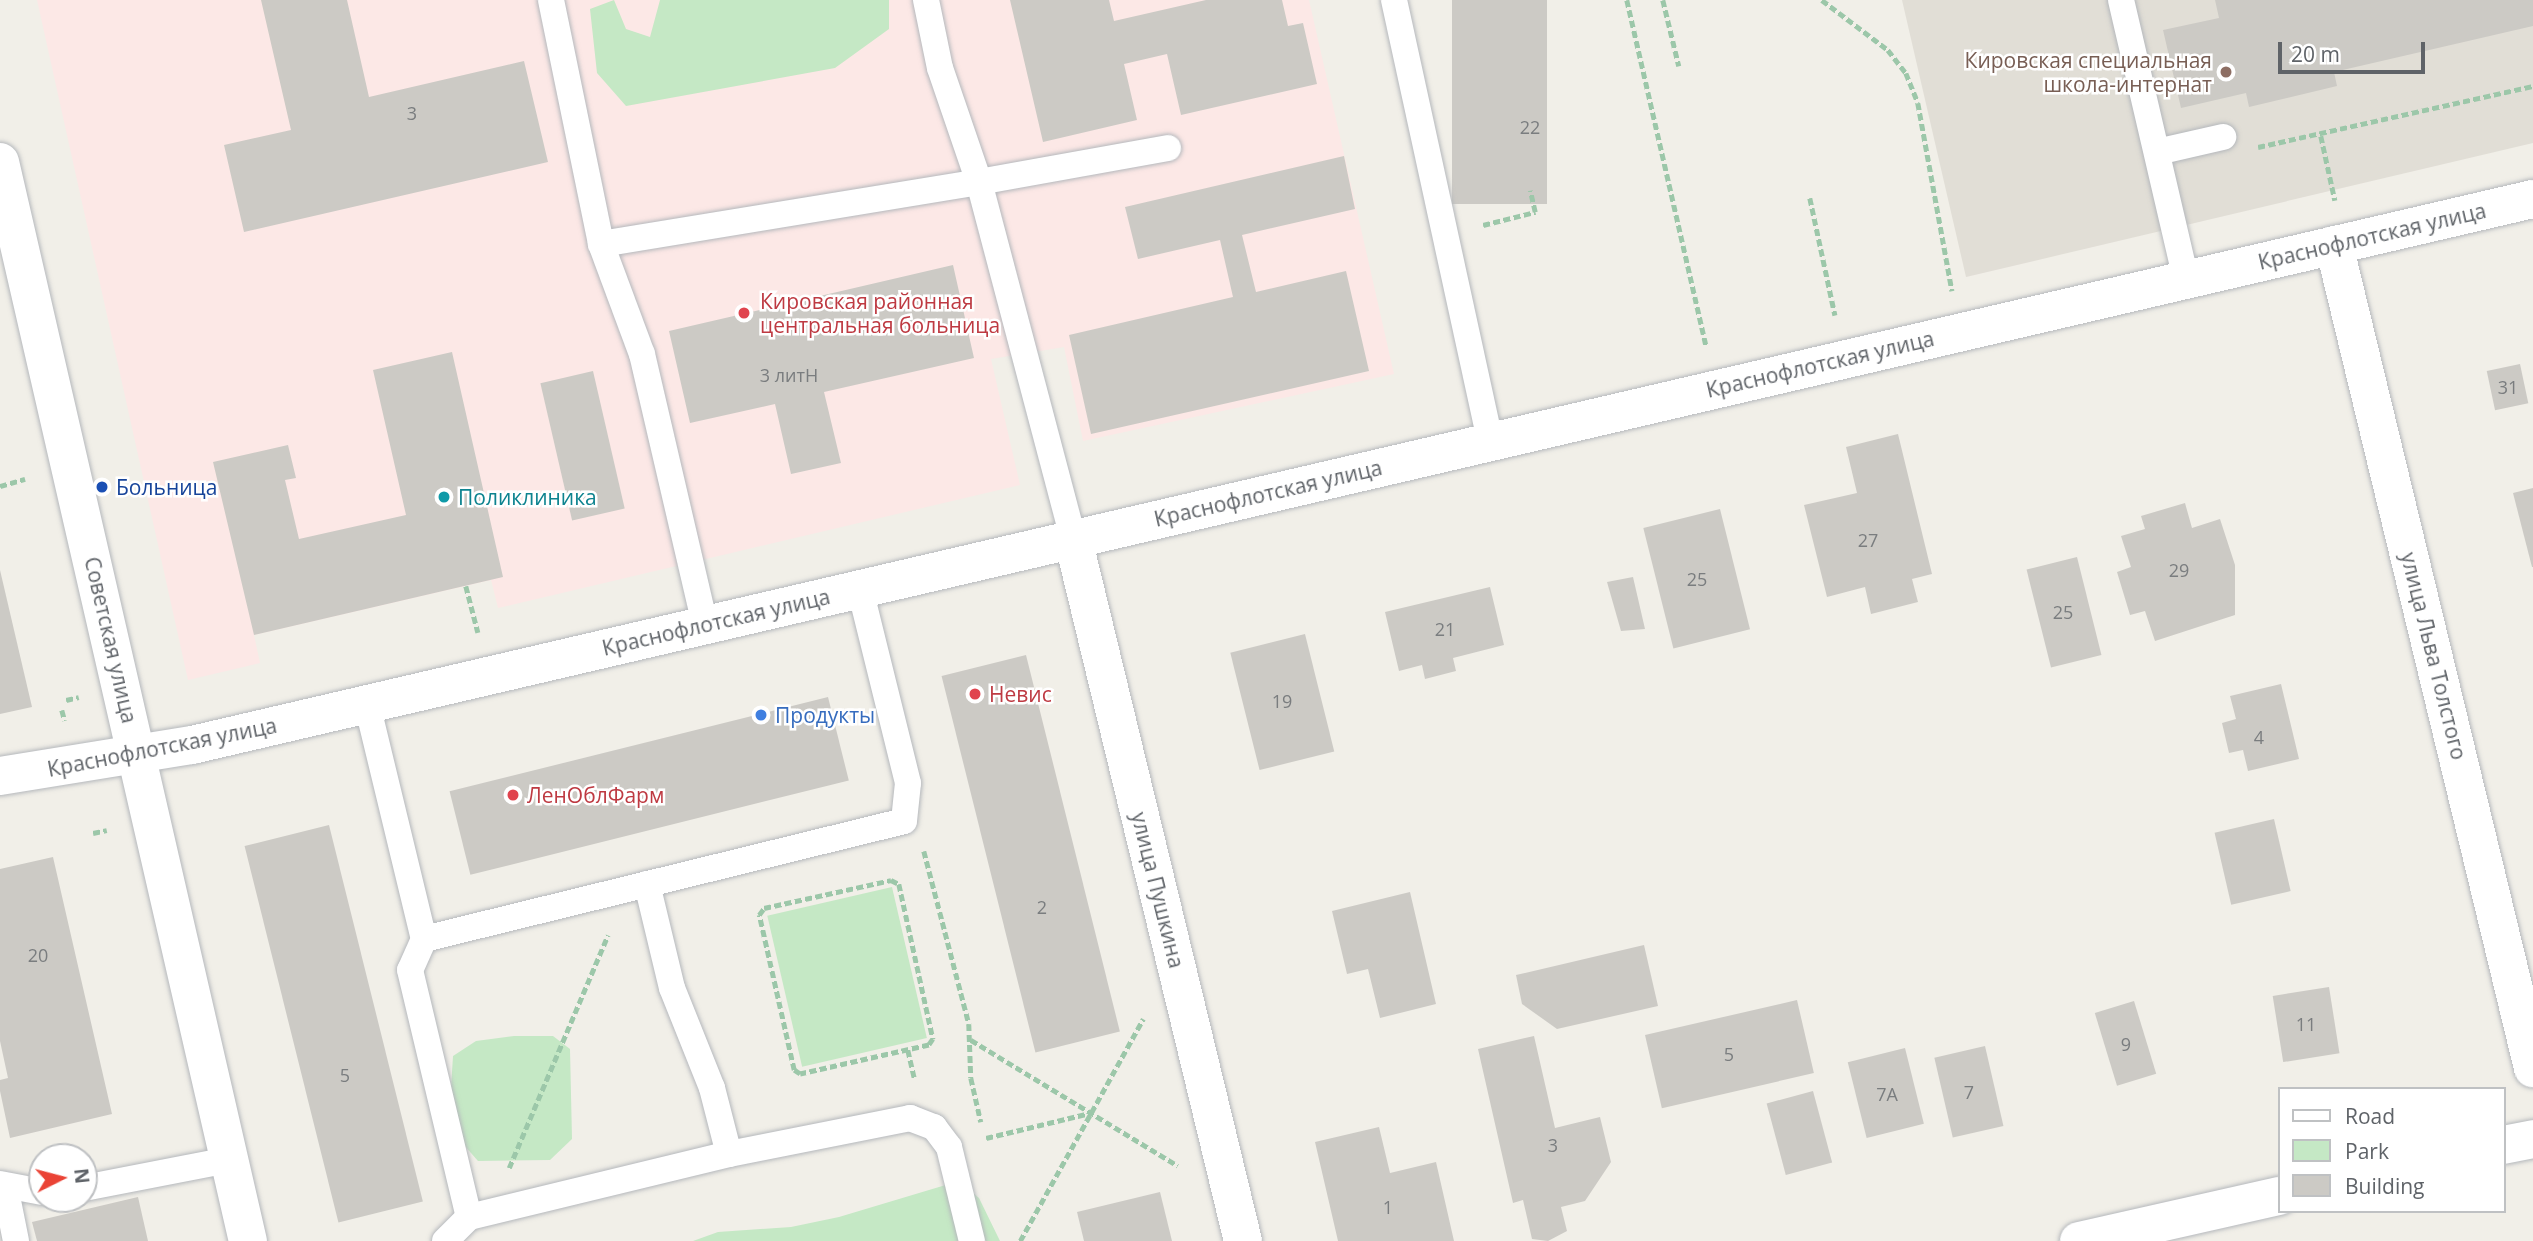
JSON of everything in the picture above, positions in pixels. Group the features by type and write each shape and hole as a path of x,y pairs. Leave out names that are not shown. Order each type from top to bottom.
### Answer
{"street":[{"name":"Советская улица","path":"0,162 138,754 247,1241"},
{"name":"Краснофлотская улица","path":"0,776 138,754 367,704 2533,199"},
{"name":"улица Льва Толстого","path":"2333,244 2533,1068"},
{"name":"улица Пушкина","path":"1073,539 1243,1241"},
{"path":"2505,1145 2533,1139"},
{"path":"2079,1241 2278,1196"}],"lane":[{"path":"551,0 601,244 642,354 705,625"},
{"path":"926,0 940,68 979,182 1073,539"},
{"path":"1394,0 1490,441"},
{"path":"2121,0 2186,279"},
{"path":"2157,152 2223,137"},
{"path":"601,244 1168,148"},
{"path":"424,939 904,821 908,783 860,589"},
{"path":"367,704 424,939 410,970 480,1214"},
{"path":"637,887 672,988 712,1088 729,1154"},
{"path":"445,1241 480,1214 729,1154 910,1118 934,1126 949,1147 972,1241"},
{"path":"98,1185 228,1160"},
{"path":"16,1241 2,1185 28,1190"}],"path":[{"path":"1627,0 1707,349"},
{"path":"1663,0 1679,66"},
{"path":"1822,0 1888,50 1906,74 1918,103 1952,292"},
{"path":"2223,137 2265,149 2533,86"},
{"path":"2320,136 2336,203"},
{"path":"1445,234 1535,212 1530,191"},
{"path":"1810,198 1836,319"},
{"path":"0,486 24,479"},
{"path":"466,586 479,639"},
{"path":"904,821 930,860 970,1039 971,1078 988,1151"},
{"path":"879,882 899,884 933,1039 929,1045 800,1074 794,1070 759,915 764,908 879,882"},
{"path":"480,1214 637,887"},
{"path":"1020,1241 1146,1013"},
{"path":"970,1039 1184,1170"},
{"path":"949,1147 1091,1113"}],"shaded area":[{"name":"Кировская районная центральная больница","path":"37,0 1309,0 1394,374 1083,441 1064,347 991,359 1020,485 498,608 491,580 254,635 260,663 188,680"},
{"name":"Кировская специальная школа-интернат","path":"1902,0 2533,0 2533,143 1966,277"}],"green space":[{"path":"614,0 626,29 650,37 660,0 889,0 889,29 835,68 626,106 597,73 590,9"},
{"path":"892,887 927,1038 802,1067 767,916"},
{"path":"514,1036 553,1036 570,1049 572,1139 550,1160 478,1161 464,1145 451,1089 453,1056 476,1041"},
{"path":"959,1181 979,1198 1000,1241 693,1241 718,1232 791,1227 839,1217"}],"building":[{"path":"261,0 347,0 369,97 524,61 548,162 244,232 224,145 291,130"},
{"path":"1010,0 1109,0 1114,21 1206,0 1282,0 1288,26 1303,23 1317,84 1181,115 1167,54 1124,64 1137,120 1043,142"},
{"path":"1452,0 1547,0 1547,204 1452,204"},
{"path":"2215,0 2533,0 2533,26 2334,72 2337,86 2249,107 2246,93 2181,108 2163,30 2219,18"},
{"path":"1344,156 1355,209 1242,235 1256,292 1346,271 1369,371 1091,434 1069,335 1233,297 1220,240 1138,259 1125,207"},
{"path":"953,265 974,358 824,392 841,463 791,474 775,404 690,423 669,331"},
{"name":"Поликлиника","path":"452,352 503,577 254,635 213,462 288,445 296,478 285,480 299,539 406,515 373,370"},
{"path":"2520,364 2528,403 2495,410 2487,371"},
{"path":"593,371 625,508 572,521 540,383"},
{"path":"1898,434 1932,574 1912,579 1918,602 1871,614 1865,587 1827,597 1804,505 1857,493 1846,447"},
{"path":"2533,488 2533,567 2532,567 2513,493"},
{"path":"2185,503 2192,528 2220,519 2235,565 2235,615 2155,641 2145,611 2130,615 2117,572 2131,567 2121,536 2145,529 2141,516"},
{"path":"1720,509 1750,629 1673,648 1643,528"},
{"path":"2077,557 2101,655 2051,668 2027,570"},
{"path":"0,570 32,707 0,714"},
{"path":"1633,577 1645,629 1621,631 1607,582"},
{"path":"1490,587 1504,645 1453,658 1456,671 1425,679 1422,665 1399,671 1385,612"},
{"path":"1305,634 1334,751 1260,770 1230,653"},
{"path":"1026,655 1120,1031 1035,1053 942,676"},
{"path":"2281,684 2299,759 2248,771 2243,750 2229,753 2222,723 2236,719 2230,696"},
{"path":"828,697 849,780 470,875 450,791"},
{"path":"2274,819 2291,891 2231,905 2215,833"},
{"path":"329,825 423,1201 338,1223 245,846"},
{"path":"53,857 112,1114 10,1138 0,1091 0,1080 8,1078 0,1041 0,869"},
{"path":"1410,892 1436,1004 1380,1018 1368,969 1347,974 1332,911"},
{"path":"1644,945 1658,1006 1557,1029 1522,1004 1516,975"},
{"path":"2329,987 2339,1053 2283,1062 2273,996"},
{"path":"1797,1000 1814,1073 1662,1108 1645,1035"},
{"path":"2134,1001 2156,1074 2117,1086 2095,1013"},
{"path":"1534,1036 1555,1128 1600,1117 1611,1162 1585,1201 1561,1207 1567,1231 1548,1241 1532,1239 1523,1200 1513,1203 1478,1049"},
{"path":"1985,1046 2003,1126 1953,1138 1934,1058"},
{"path":"1905,1048 1924,1124 1867,1138 1848,1062"},
{"path":"1813,1091 1832,1162 1786,1175 1767,1103"},
{"path":"1379,1127 1390,1173 1436,1162 1454,1241 1338,1241 1315,1142"},
{"path":"1160,1192 1172,1241 1084,1241 1077,1212"},
{"path":"138,1197 148,1241 37,1241 32,1222 70,1213 98,1213 98,1206"}],"place":[{"name":"Кировская специальная школа-интернат","path":"2226,72"},
{"name":"Кировская районная центральная больница","path":"744,313"},
{"name":"Больница","path":"102,487"},
{"name":"Поликлиника","path":"444,497"},
{"name":"Невис","path":"975,694"},
{"name":"Продукты","path":"761,715"},
{"name":"ЛенОблФарм","path":"513,795"}]}
